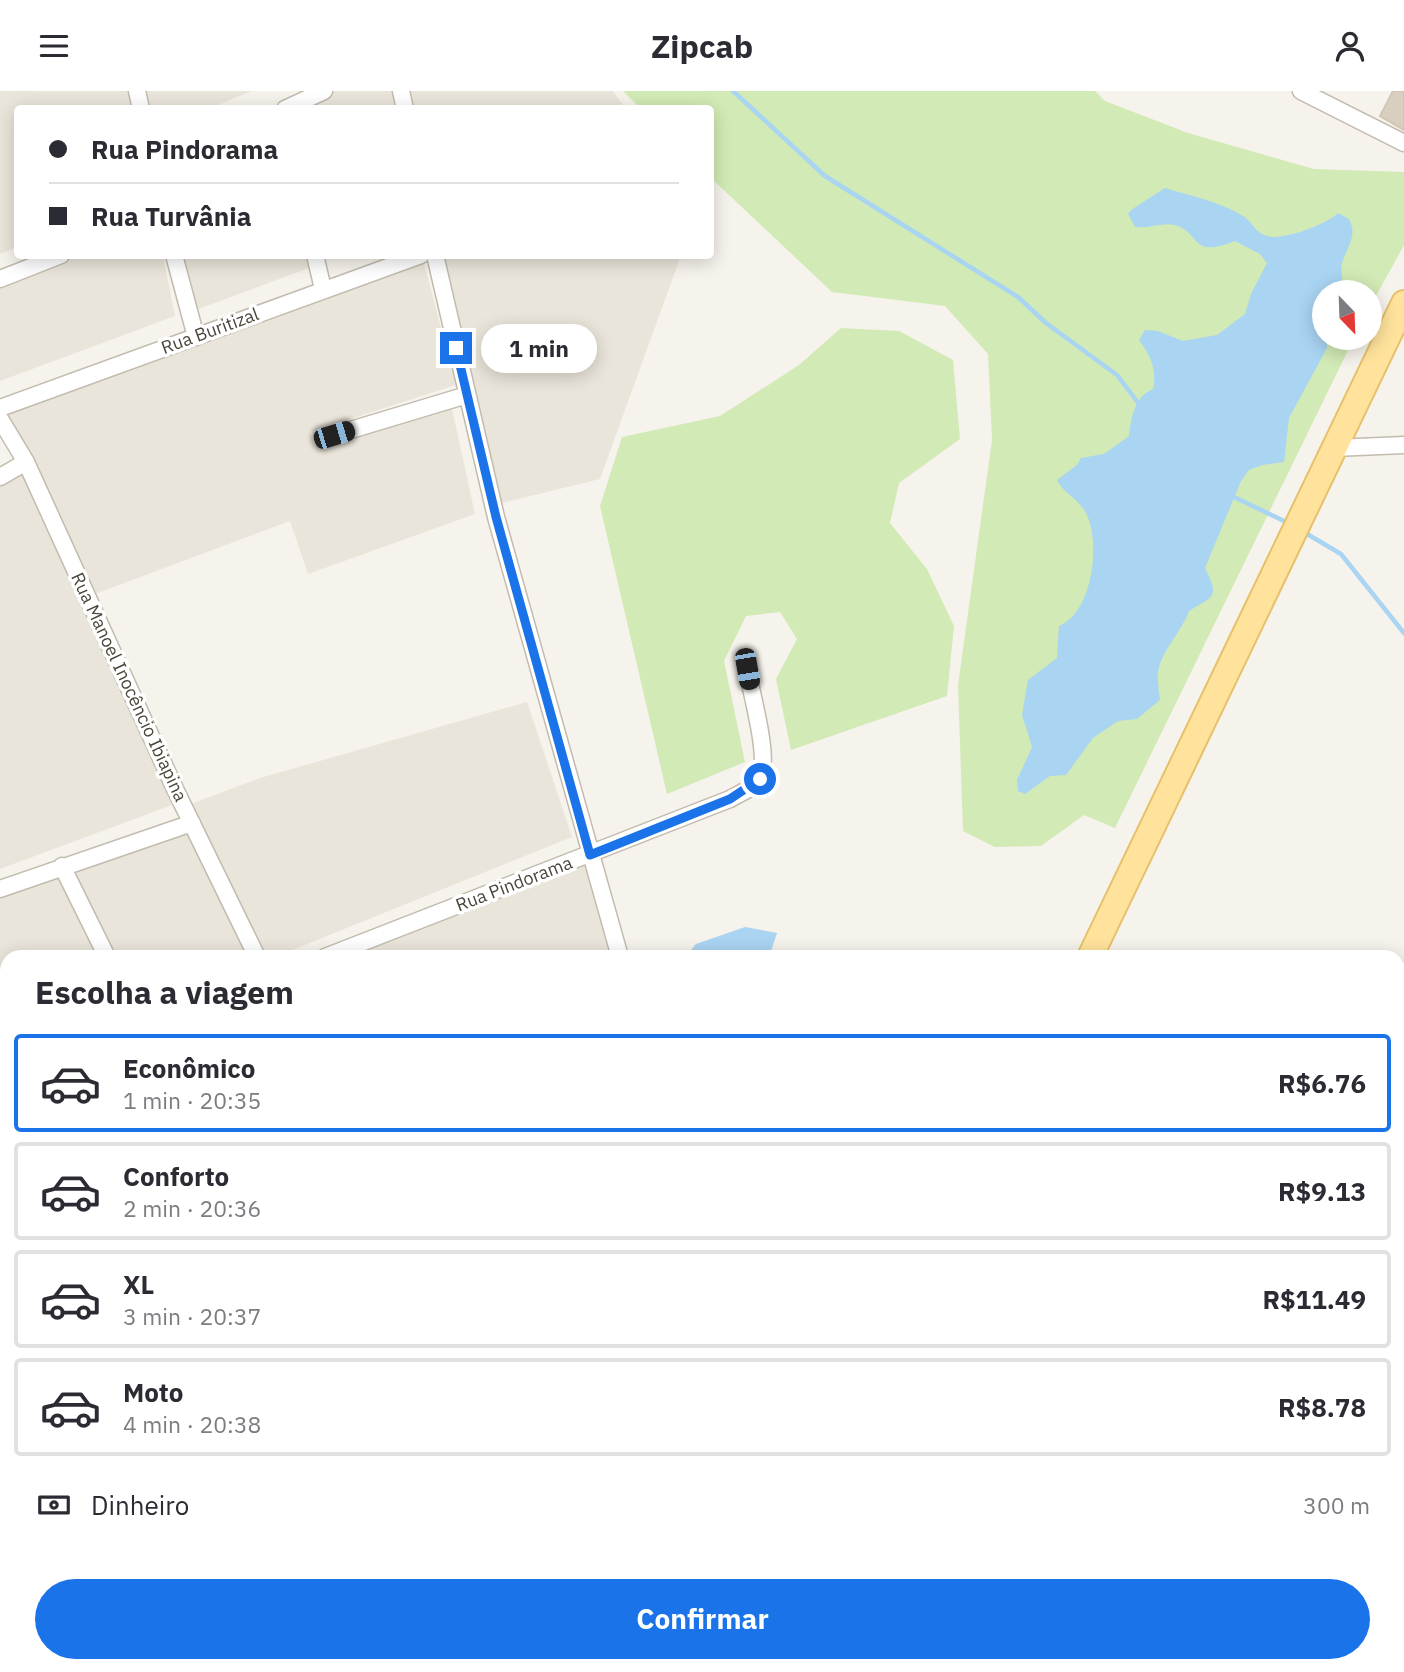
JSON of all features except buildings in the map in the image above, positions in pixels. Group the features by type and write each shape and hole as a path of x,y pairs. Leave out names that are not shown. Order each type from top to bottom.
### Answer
{"main road":[{"path":"1093,950 1404,303"}],"street":[{"path":"294,105 324,91"},
{"path":"1301,91 1404,143"},
{"path":"0,279 51,259"},
{"path":"175,259 196,337"},
{"path":"316,259 323,289"},
{"name":"Rua Buritizal","path":"0,408 409,259"},
{"path":"436,259 496,517 618,950"},
{"path":"334,435 467,395"},
{"name":"Rua Manoel Inocêncio Ibiapina","path":"0,419 26,462 192,823 254,950"},
{"path":"1334,448 1404,445"},
{"path":"0,477 26,462"},
{"name":"Rua Pindorama","path":"354,950 730,799 760,779 763,761 747,669"},
{"path":"0,889 192,823"},
{"path":"62,866 104,950"}],"shaded area":[{"path":"0,91 128,91 131,105 14,105 14,248 0,254"},
{"path":"141,91 252,91 218,105 144,105"},
{"path":"331,91 394,91 397,105 300,105"},
{"path":"407,91 613,91 623,105 409,105"},
{"path":"61,259 164,259 175,316 0,381 0,282"},
{"path":"180,259 307,259 309,268 193,311"},
{"path":"440,259 679,259 600,479 498,504"},
{"path":"424,263 456,385 310,432 315,447 452,409 475,514 308,574 290,521 95,594 32,462 2,413 304,301"},
{"path":"21,470 172,805 0,869 0,482"},
{"path":"527,702 572,837 292,950 262,950 191,804 260,778"},
{"path":"188,828 244,950 112,950 68,868"},
{"path":"584,861 611,950 358,950"},
{"path":"57,872 96,950 0,950 0,893"}],"green space":[{"path":"623,91 1095,91 1105,101 1188,133 1314,169 1404,172 1404,245 1382,285 1382,280 1312,280 1312,350 1348,350 1115,828 1084,815 1041,846 995,847 963,831 958,685 992,440 988,354 945,306 832,292 714,181 714,105 637,105"},
{"path":"841,328 899,331 953,360 960,439 899,483 890,523 927,569 954,626 947,696 791,750 776,679 797,639 780,612 746,616 724,661 745,762 667,794 600,506 622,437 720,416 799,365"}],"water":[{"path":"1165,188 1224,206 1246,218 1259,232 1267,236 1283,236 1304,231 1338,213 1349,219 1352,236 1341,267 1342,280 1312,280 1312,350 1326,350 1289,418 1284,462 1249,470 1241,481 1205,568 1212,586 1212,596 1189,611 1167,649 1158,672 1160,700 1137,719 1118,721 1093,738 1066,775 1050,776 1025,794 1018,791 1017,780 1032,747 1022,715 1028,680 1057,658 1059,626 1071,618 1080,607 1091,575 1093,558 1091,526 1086,513 1057,480 1077,465 1081,458 1104,454 1129,436 1132,416 1138,403 1153,389 1152,363 1139,340 1145,330 1158,331 1183,341 1217,335 1245,314 1251,294 1267,263 1260,254 1235,241 1210,247 1198,243 1184,229 1175,225 1135,227 1128,214"},
{"path":"745,927 777,933 771,950 691,950 696,944"}],"waterway":[{"path":"733,91 825,176 1018,297 1046,323 1117,375 1142,408"},
{"path":"1230,495 1288,523"},
{"path":"1302,531 1341,554 1404,633"}],"route":[{"path":"456,348 496,517 590,855 730,799 760,779"}]}
